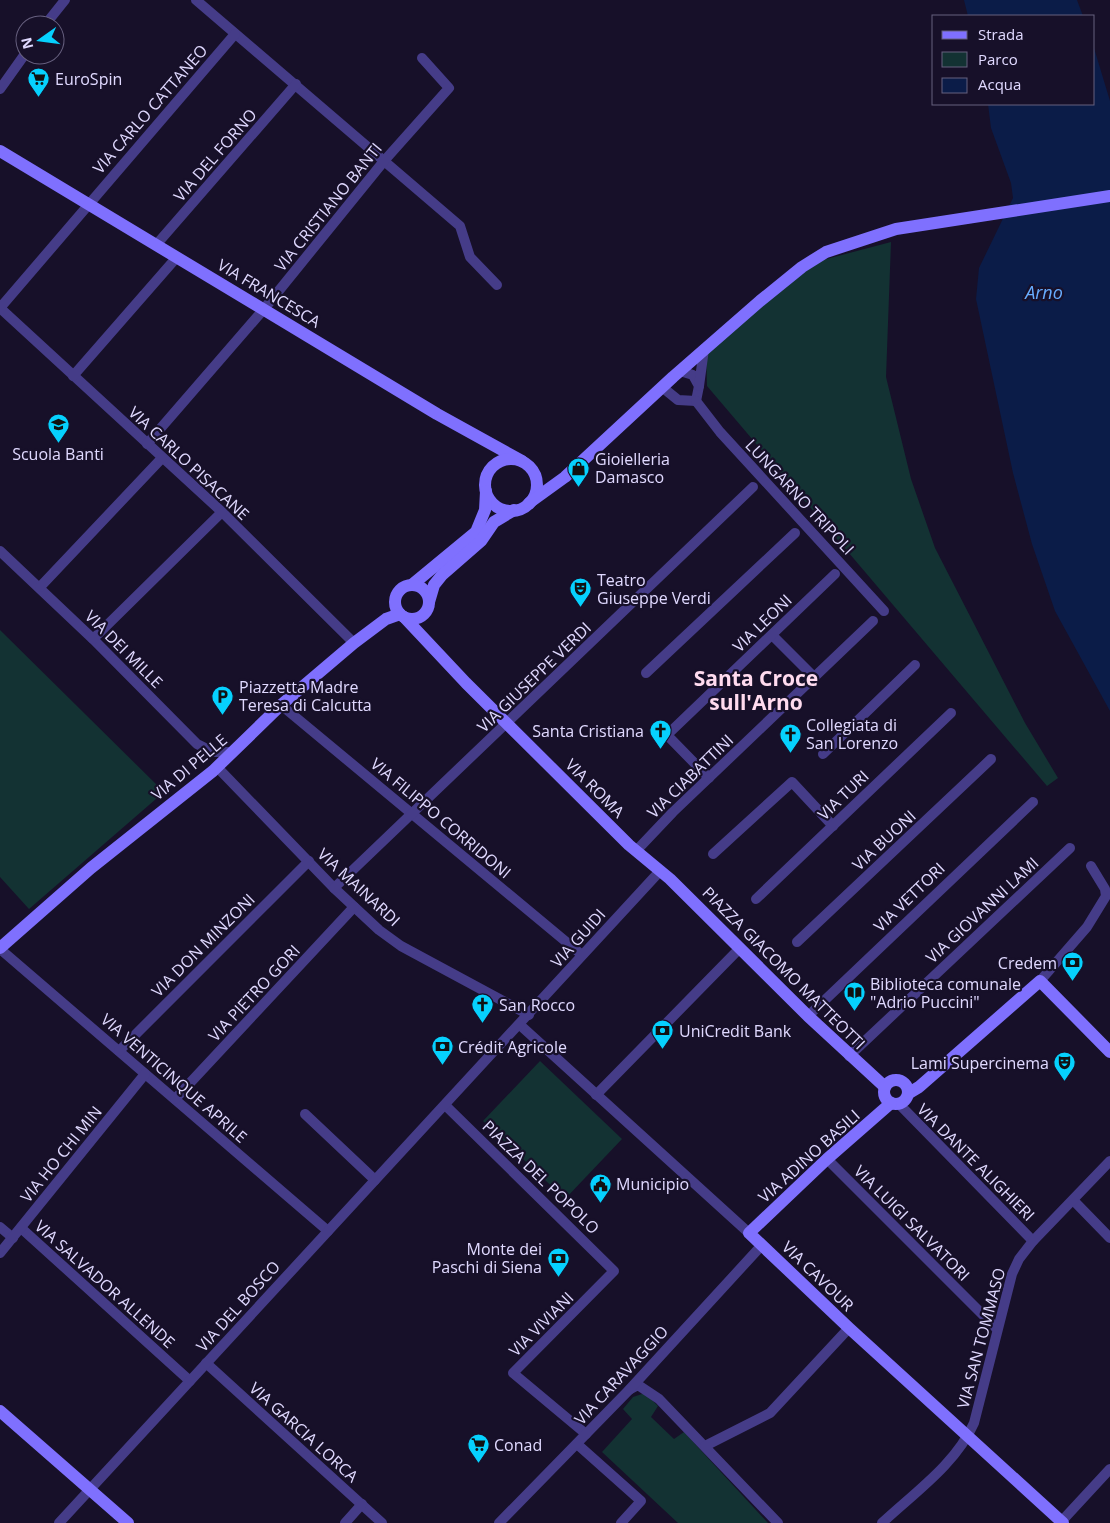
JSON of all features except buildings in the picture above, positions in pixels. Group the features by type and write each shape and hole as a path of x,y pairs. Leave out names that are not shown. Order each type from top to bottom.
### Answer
{"main road":[{"name":"VIA FRANCESCA","path":"0,151 437,414 525,464 544,480 559,481"},
{"path":"529,503 535,494 536,480 525,464 505,460 491,468 485,483 485,510 476,532 413,584 405,585 396,593 394,604 402,616 415,619 425,613 432,588 439,579 481,541 494,522 529,503 559,481 704,349 784,282 826,252 896,229 1110,196"},
{"path":"486,492 498,507 514,510"},
{"path":"413,584 426,591 429,602"},
{"name":"VIA ROMA","path":"402,616 507,724 636,851 660,871"},
{"name":"VIA DI PELLE","path":"0,948 91,868 216,767 280,705 354,643 386,619 402,616"},
{"name":"PIAZZA GIACOMO MATTEOTTI","path":"660,871 849,1056 885,1087 885,1096 895,1104"},
{"path":"908,1092 919,1087 1040,981 1110,1052"},
{"path":"885,1087 890,1082 897,1080 906,1085 907,1099 895,1104"},
{"name":"VIA ADINO BASILI","path":"749,1233 827,1159 895,1104"},
{"name":"VIA CAVOUR","path":"749,1233 849,1328 1061,1523"},
{"path":"0,1411 128,1523"}],"street":[{"path":"54,15 65,0"},
{"path":"196,0 460,226 470,257 497,285"},
{"name":"VIA CARLO CATTANEO","path":"0,308 235,34"},
{"name":"VIA CRISTIANO BANTI","path":"147,444 264,309 384,161 449,88 422,58"},
{"path":"0,89 17,65"},
{"name":"VIA DEL FORNO","path":"156,245 296,84"},
{"path":"73,376 177,257"},
{"name":"VIA CARLO PISACANE","path":"0,308 222,512 354,643"},
{"path":"662,387 678,400 696,401 704,349"},
{"path":"680,371 693,375 699,386"},
{"name":"LUNGARNO TRIPOLI","path":"696,401 720,432 884,611"},
{"path":"40,587 162,458"},
{"name":"VIA GIUSEPPE VERDI","path":"334,888 753,487"},
{"path":"94,639 222,512"},
{"path":"646,673 794,533"},
{"name":"VIA DEI MILLE","path":"0,551 94,639 197,744 213,752 233,752"},
{"name":"VIA LEONI","path":"709,778 667,735 835,574"},
{"name":"VIA CIABATTINI","path":"636,851 709,778 873,621"},
{"path":"772,635 814,677"},
{"path":"823,754 915,665"},
{"name":"VIA FILIPPO CORRIDONI","path":"280,705 413,813 582,955"},
{"name":"VIA TURI","path":"756,899 951,713"},
{"name":"VIA BUONI","path":"798,942 991,759"},
{"name":"VIA MAINARDI","path":"216,767 334,888 379,930 401,946 529,1015"},
{"path":"713,854 792,782 832,826"},
{"name":"VIA VETTORI","path":"808,1016 1033,802"},
{"name":"VIA GIOVANNI LAMI","path":"849,1056 1070,848"},
{"name":"VIA DON MINZONI","path":"119,1051 309,861"},
{"path":"1040,981 1087,927 1106,896 1091,866"},
{"name":"VIA GUIDI","path":"520,1025 660,871"},
{"name":"VIA PIETRO GORI","path":"175,1099 354,907"},
{"name":"VIA VENTICINQUE APRILE","path":"0,948 328,1231"},
{"path":"443,1108 520,1025 596,1095 740,948"},
{"name":"VIA HO CHI MIN","path":"0,1253 145,1074"},
{"name":"VIA CAVOUR","path":"596,1095 749,1233"},
{"name":"VIA DANTE ALIGHIERI","path":"895,1104 1033,1241"},
{"name":"VIA DEL BOSCO","path":"58,1523 443,1108"},
{"name":"PIAZZA DEL POPOLO","path":"443,1108 614,1272"},
{"path":"305,1114 375,1180"},
{"name":"VIA LUIGI SALVATORI","path":"827,1159 997,1330"},
{"name":"VIA SAN TOMMASO","path":"882,1523 946,1462 968,1437 974,1423 1012,1274 1033,1241 1110,1162"},
{"path":"1074,1201 1110,1238"},
{"name":"VIA SALVADOR ALLENDE","path":"0,1227 13,1238"},
{"name":"VIA SALVADOR ALLENDE","path":"21,1228 190,1381"},
{"name":"VIA CARAVAGGIO","path":"499,1523 577,1444 762,1245"},
{"name":"VIA VIVIANI","path":"586,1434 513,1373 614,1272"},
{"path":"705,1446 770,1413 849,1328"},
{"name":"VIA GARCIA LORCA","path":"206,1363 382,1523"},
{"path":"628,1390 638,1385 646,1389 705,1446 778,1523"},
{"path":"577,1444 641,1501 622,1523"},
{"path":"1061,1523 1110,1469"},
{"path":"345,1523 362,1504"}],"green space":[{"path":"891,242 886,377 911,479 935,548 1025,723 1058,778 1047,786 707,386 706,349 819,261"},
{"path":"0,630 164,792 29,909 0,877"},
{"path":"540,1061 622,1139 565,1199 483,1121"},
{"path":"645,1393 658,1406 651,1417 674,1439 684,1432 768,1523 678,1523 602,1452 632,1419 623,1409 633,1397"}],"water":[{"path":"964,0 1077,0 1083,15 968,15"},
{"name":"Arno","path":"1095,51 1110,101 1110,711 1055,611 1032,544 1013,473 976,299 979,268 1013,198 1011,183 991,128 988,105 1095,105"}],"place":[{"name":"EuroSpin","path":"39,98"},
{"name":"Scuola Banti","path":"58,444"},
{"name":"Gioielleria Damasco","path":"579,487"},
{"name":"Teatro Giuseppe Verdi","path":"581,608"},
{"name":"Piazzetta Madre Teresa di Calcutta","path":"223,715"},
{"name":"Santa Cristiana","path":"660,750"},
{"name":"Collegiata di San Lorenzo","path":"790,753"},
{"name":"Credem","path":"1073,982"},
{"name":"Biblioteca comunale \"Adrio Puccini\"","path":"854,1012"},
{"name":"San Rocco","path":"483,1024"},
{"name":"UniCredit Bank","path":"663,1050"},
{"name":"Crédit Agricole","path":"442,1066"},
{"name":"Lami Supercinema","path":"1065,1082"},
{"name":"Municipio","path":"600,1203"},
{"name":"Monte dei Paschi di Siena","path":"558,1277"},
{"name":"Conad","path":"478,1464"}],"district":[{"name":"Santa Croce sull'Arno","path":"756,690"}]}
